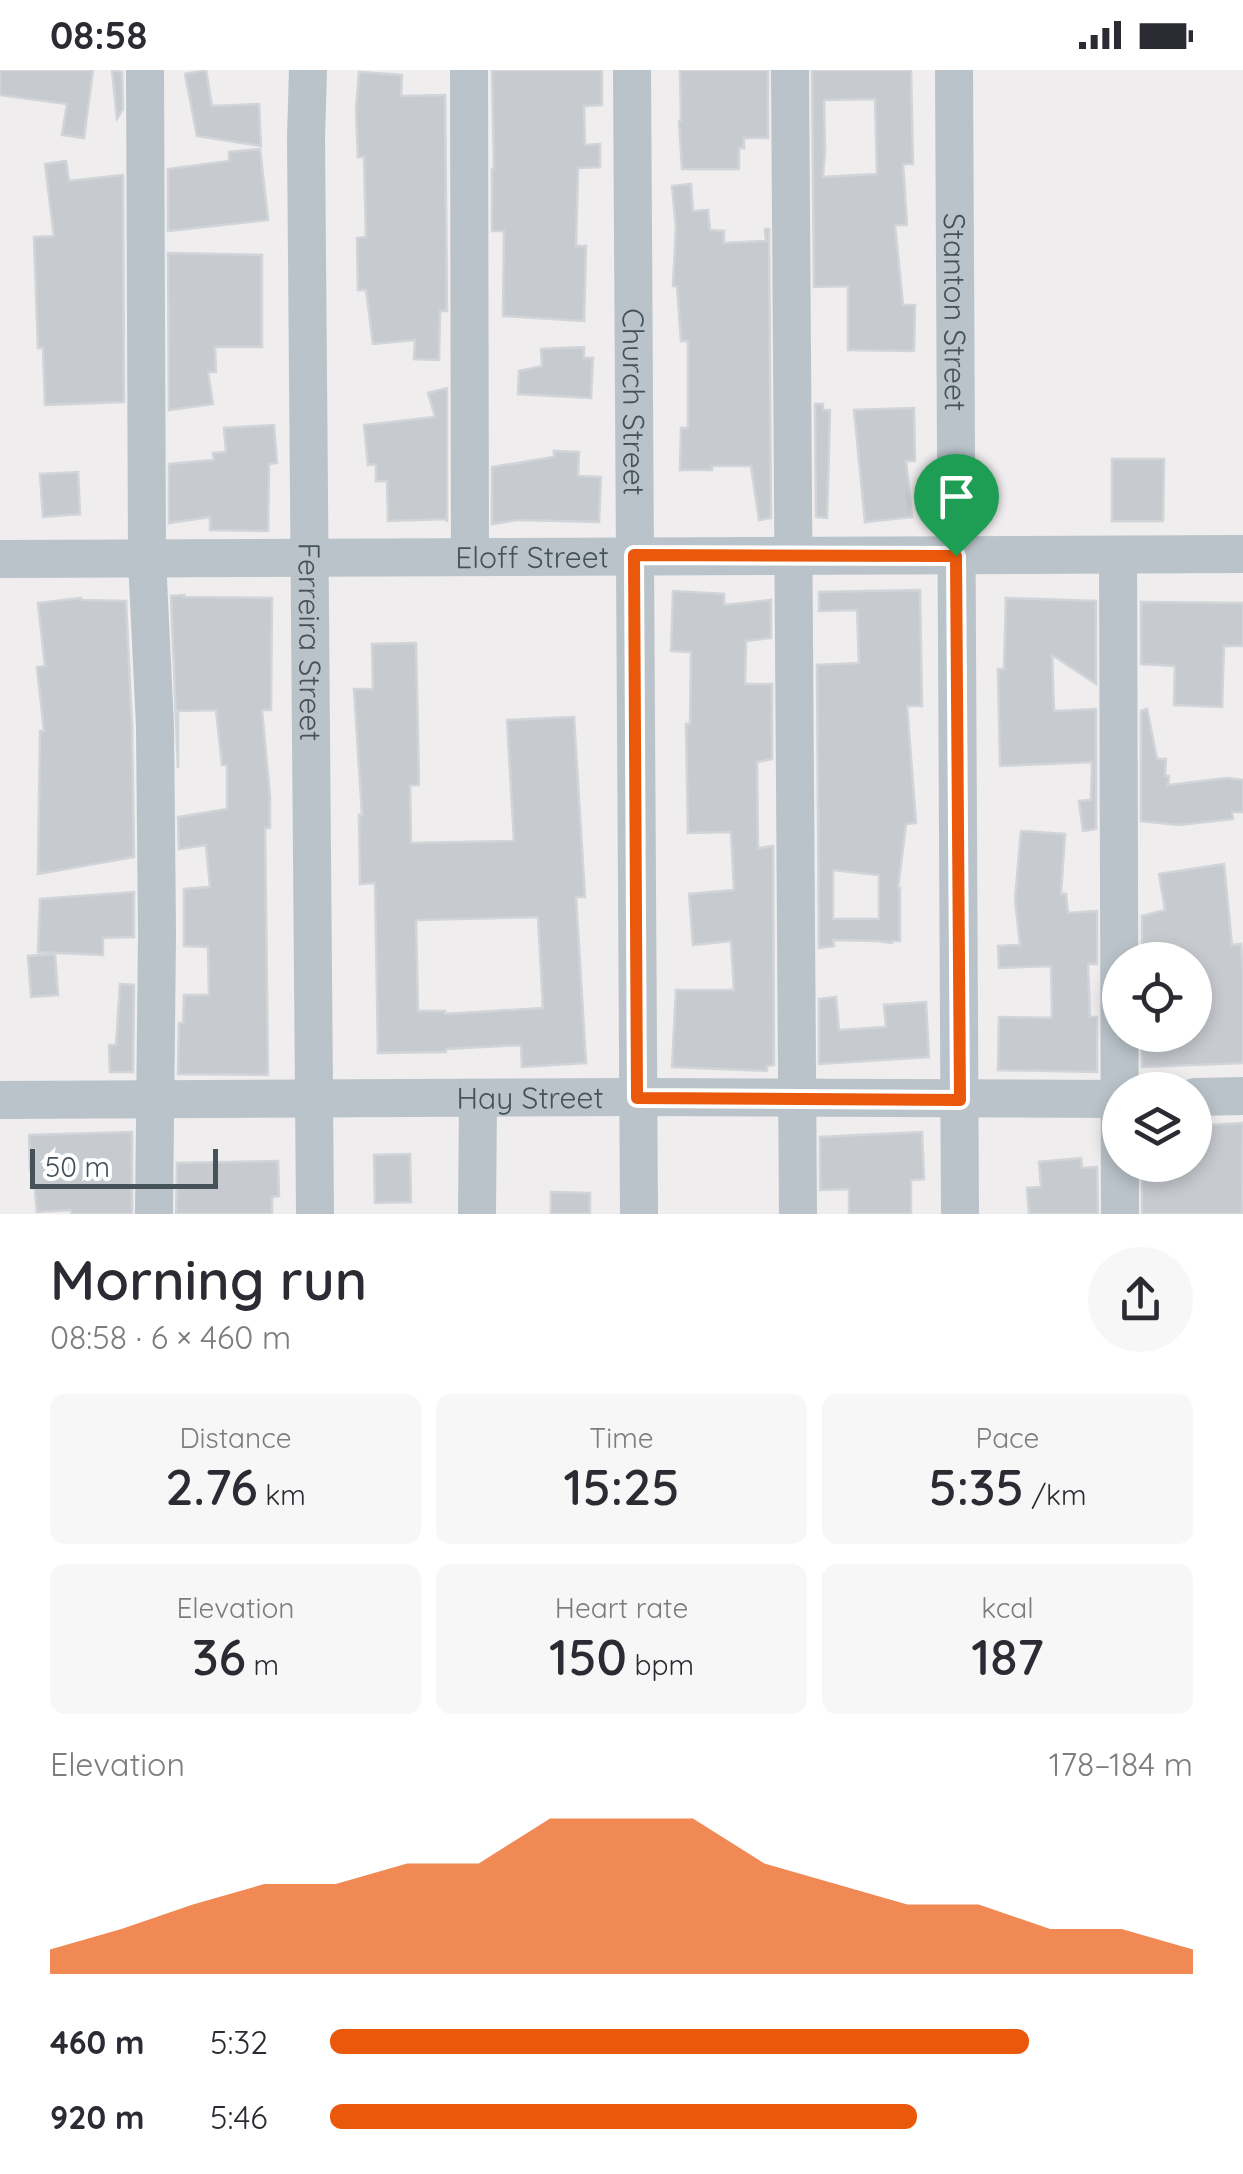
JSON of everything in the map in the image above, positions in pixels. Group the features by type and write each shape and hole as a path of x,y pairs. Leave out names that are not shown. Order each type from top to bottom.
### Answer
{"street":[{"path":"145,70 148,559 155,745 154,1214"},
{"name":"Ferreira Street","path":"308,70 315,1214"},
{"path":"469,70 470,557"},
{"name":"Church Street","path":"632,70 638,1214"},
{"path":"790,70 798,1214"},
{"name":"Stanton Street","path":"954,70 960,1214"},
{"name":"Eloff Street","path":"0,559 1243,554"},
{"path":"1118,555 1119,1072"},
{"path":"1212,1097 1243,1096"},
{"path":"477,1214 478,1099"},
{"name":"Hay Street","path":"0,1100 1102,1099"},
{"path":"1120,1182 1120,1214"}],"building":[{"path":"0,70 93,70 84,138 62,135 67,104 0,95"},
{"path":"112,70 122,72 123,109 117,119"},
{"path":"206,70 212,106 259,104 261,146 197,136 185,74"},
{"path":"492,70 602,70 602,105 584,106 585,145 600,144 600,167 578,168 576,246 586,246 584,321 503,316 504,231 492,231"},
{"path":"680,70 768,70 768,138 744,138 744,148 739,148 739,169 682,169"},
{"path":"812,70 911,70 913,164 903,164 907,225 895,225 903,305 915,305 914,351 848,350 848,286 814,287","holes":["875,99 877,174 823,177 824,100"]},
{"path":"359,72 402,75 401,96 445,95 447,311 440,311 439,360 414,359 415,340 373,344 366,290 358,290 357,238 366,237 364,157 358,157"},
{"path":"260,149 268,220 168,231 168,169 229,161 229,152"},
{"path":"66,161 69,181 123,175 124,402 45,405 43,348 38,348 34,237 54,236 45,164"},
{"path":"691,184 693,211 708,210 710,230 724,231 724,243 766,241 765,229 769,229 771,518 759,520 751,466 680,470 681,428 688,428 688,341 681,341 677,286 673,286 676,227 672,186"},
{"path":"168,253 262,255 262,347 215,347 216,372 208,372 213,404 169,410"},
{"path":"584,347 584,358 593,358 591,398 518,394 519,371 542,366 541,349"},
{"path":"447,388 447,519 388,521 387,481 376,481 376,464 368,465 364,425 435,417 428,393"},
{"path":"815,404 830,410 827,518 816,517"},
{"path":"914,408 915,461 906,461 912,517 865,522 854,410"},
{"path":"274,425 277,463 269,464 268,531 210,530 210,517 169,523 169,464 214,460 213,453 226,452 224,428"},
{"path":"554,451 579,452 578,476 601,477 599,522 518,520 492,524 492,467 554,457"},
{"path":"1112,459 1164,459 1163,521 1112,521"},
{"path":"78,472 80,514 43,517 40,474"},
{"path":"920,590 922,706 907,706 916,823 906,824 898,888 900,941 892,943 833,940 834,946 819,948 817,665 859,663 857,610 819,611 819,592","holes":["833,870 879,875 879,919 833,919"]},
{"path":"673,591 724,594 724,605 771,600 771,638 746,641 745,684 772,684 772,759 757,762 758,848 773,846 774,1065 767,1066 767,1071 672,1067 676,990 734,990 731,941 693,945 689,894 734,890 731,832 688,833 686,724 690,724 691,652 671,651"},
{"path":"171,596 272,598 271,710 262,710 270,797 270,828 265,828 268,1075 178,1074 184,995 209,995 208,947 184,946 184,889 210,887 206,845 179,849 178,817 227,809 227,765 222,765 216,710 178,711 178,768"},
{"path":"81,598 126,601 134,857 38,874 40,731 44,731 37,667 45,666 38,603"},
{"path":"1006,598 1096,601 1096,684 1052,655 1054,711 1096,709 1096,829 1083,831 1079,801 1091,800 1092,762 1000,766 998,669 1004,669"},
{"path":"1141,602 1243,603 1243,646 1224,646 1222,707 1174,705 1175,666 1141,664"},
{"path":"416,643 419,785 410,785 411,843 514,841 507,720 574,717 585,897 576,897 586,1063 522,1067 521,1045 378,1053 375,883 360,884 362,815 354,689 373,689 372,644","holes":["538,917 543,1008 445,1014 418,1011 416,920"]},
{"path":"1147,709 1157,759 1166,759 1168,785 1227,778 1243,780 1243,812 1232,812 1233,819 1179,825 1141,821 1141,711"},
{"path":"1021,831 1065,834 1061,894 1066,894 1068,913 1097,911 1097,964 1088,964 1090,1017 1097,1017 1097,1072 998,1070 999,1017 1052,1018 1051,966 999,968 998,946 1020,945 1015,899"},
{"path":"1224,864 1232,945 1241,944 1243,1063 1142,1067 1142,1052 1212,1052 1212,942 1142,942 1142,916 1165,910 1159,874"},
{"path":"134,892 134,937 103,938 103,955 38,952 40,899"},
{"path":"55,954 58,995 31,997 28,956"},
{"path":"120,984 134,985 133,1072 110,1072 109,1045 116,1045"},
{"path":"836,997 839,1030 886,1027 884,1005 926,1002 929,1057 819,1064 819,999"},
{"path":"1243,1123 1242,1214 1142,1214 1142,1182 1212,1182 1212,1125"},
{"path":"132,1132 132,1214 37,1212 29,1135"},
{"path":"922,1132 924,1179 911,1180 911,1214 849,1214 849,1189 820,1190 820,1137"},
{"path":"410,1154 411,1202 375,1203 374,1155"},
{"path":"1081,1158 1082,1168 1097,1167 1098,1214 1029,1214 1027,1188 1041,1187 1039,1162"},
{"path":"278,1161 279,1196 272,1197 272,1214 176,1214 177,1163"},
{"path":"551,1192 590,1193 590,1214 551,1214"}],"route":[{"path":"634,555 956,556 960,1100 637,1098 634,555"}]}
